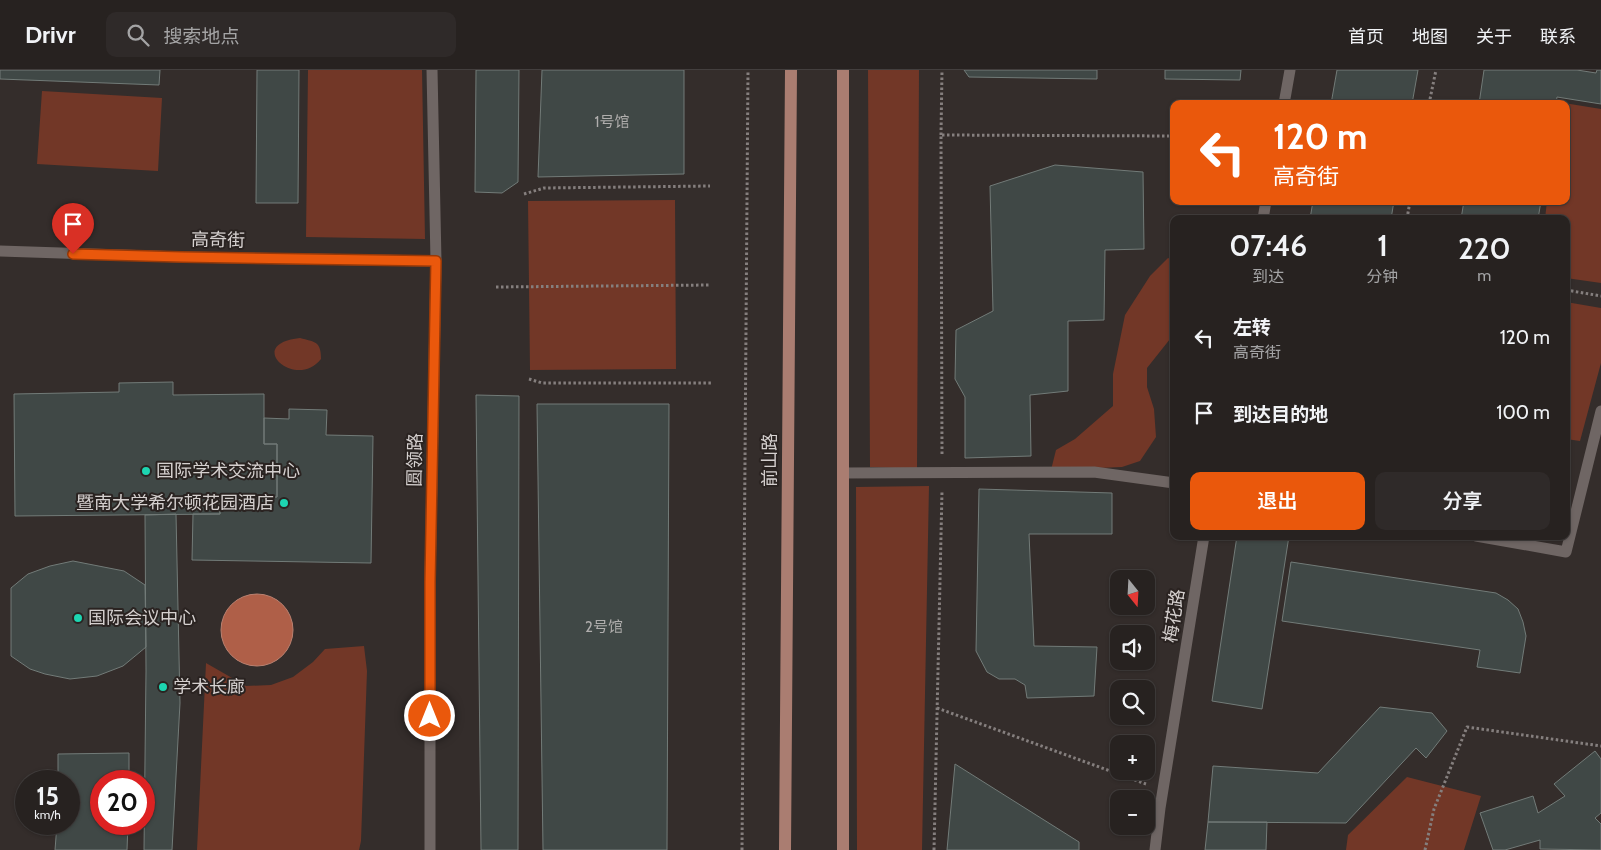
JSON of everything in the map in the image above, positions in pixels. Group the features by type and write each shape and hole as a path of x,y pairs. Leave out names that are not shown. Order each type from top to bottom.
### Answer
{"main road":[{"name":"前山路","path":"785,850 791,70"},
{"path":"843,70 843,850"}],"lane":[{"name":"圆领路","path":"430,850 430,582 436,261 432,70"},
{"path":"1285,100 1290,70"},
{"name":"高奇街","path":"0,251 182,257 436,261"},
{"path":"1570,536 1601,411"},
{"path":"843,473 1094,472 1170,482"},
{"name":"梅花路","path":"1155,850 1203,540"},
{"path":"1498,540 1566,552 1569,540"}],"path":[{"path":"742,850 748,70"},
{"path":"934,850 942,473 942,70"},
{"path":"1430,100 1436,70"},
{"path":"941,135 1170,136"},
{"path":"524,194 544,188 710,186"},
{"path":"496,287 711,285"},
{"path":"1570,291 1601,296"},
{"path":"529,379 542,383 711,383"},
{"path":"937,708 1163,791"},
{"path":"1425,850 1434,809 1467,727 1601,746"}],"shaded area":[{"path":"308,70 422,70 425,239 306,237"},
{"path":"868,70 919,70 917,469 870,467"},
{"path":"42,91 162,98 158,171 37,164"},
{"path":"1570,104 1601,109 1601,283 1570,279 1570,215 1545,215 1547,205 1570,205"},
{"path":"675,200 676,369 530,370 528,201"},
{"path":"1168,258 1170,259 1170,339 1147,368 1147,387 1154,409 1156,437 1140,461 1122,467 1051,470 1056,450 1075,439 1113,406 1113,374 1125,315 1150,276"},
{"path":"1570,303 1601,308 1601,363 1580,441 1570,440"},
{"path":"300,338 316,343 320,349 321,359 311,368 299,370 288,368 280,363 275,356 276,348 284,342"},
{"path":"929,486 922,850 857,850 856,487"},
{"path":"264,594 283,604 291,616 293,630 291,644 283,656 271,664 250,666 231,656 223,644 221,623 231,604 243,596"},
{"path":"364,646 367,671 361,841 359,850 197,850 206,663 246,686 271,685 293,677 313,662 325,649"},
{"path":"1407,777 1481,796 1464,850 1346,850 1348,835"}],"building":[{"path":"0,70 160,70 159,85 0,79"},
{"path":"257,70 299,70 298,203 256,203"},
{"path":"476,70 519,70 518,182 502,193 475,192"},
{"path":"542,70 684,70 684,174 538,177"},
{"path":"964,70 1097,70 1097,79 969,77"},
{"path":"1165,70 1241,70 1240,80 1165,79"},
{"path":"1337,70 1418,70 1413,100 1332,100"},
{"path":"1484,70 1577,70 1596,73 1597,70 1601,70 1601,104 1557,97 1557,100 1480,100"},
{"path":"1055,165 1143,172 1144,249 1105,250 1104,320 1068,321 1068,391 1030,395 1031,456 965,458 965,397 955,379 956,330 993,311 990,186"},
{"path":"1312,205 1393,205 1392,215 1311,215"},
{"path":"1463,205 1540,205 1539,215 1462,215"},
{"name":"国际学术交流中心","path":"173,382 173,395 264,394 264,444 277,444 277,497 219,498 220,514 15,516 14,394 119,392 119,383"},
{"path":"476,395 519,396 518,850 481,850"},
{"path":"537,404 669,404 667,850 543,850"},
{"name":"暨南大学希尔顿花园酒店","path":"289,409 327,410 326,435 373,436 371,563 192,560 193,514 220,514 219,498 277,497 277,444 264,444 264,418 289,419"},
{"path":"979,489 1112,493 1112,534 1029,534 1034,646 1097,647 1094,696 1027,698 1025,685 1015,679 999,679 987,672 976,651"},
{"name":"学术长廊","path":"176,514 180,703 172,850 144,850 144,835 155,835 155,770 145,770 145,515"},
{"path":"1236,540 1288,540 1262,709 1212,701"},
{"name":"国际会议中心","path":"73,561 124,571 145,585 146,647 123,666 97,676 70,679 30,669 11,656 11,588 28,574 50,566"},
{"path":"1291,562 1496,593 1518,609 1523,622 1526,636 1520,673 1477,667 1480,650 1282,621"},
{"path":"1380,707 1432,713 1447,731 1426,758 1416,748 1346,823 1208,822 1213,766 1318,773"},
{"path":"1595,751 1601,759 1601,813 1595,818 1601,824 1601,850 1540,849 1540,840 1505,850 1493,850 1480,813 1533,796 1538,813 1565,796 1554,784"},
{"path":"129,753 129,770 90,770 90,835 128,835 127,850 55,850 56,835 80,835 80,770 58,770 58,754"},
{"path":"955,764 1079,842 1079,850 947,850"},
{"path":"1208,822 1267,822 1266,850 1205,850"}],"place":[{"name":"国际学术交流中心","path":"146,471"},
{"name":"暨南大学希尔顿花园酒店","path":"284,503"},
{"name":"国际会议中心","path":"78,618"},
{"name":"学术长廊","path":"163,687"}],"route":[{"path":"73,254 436,261 430,582 430,716"}]}
